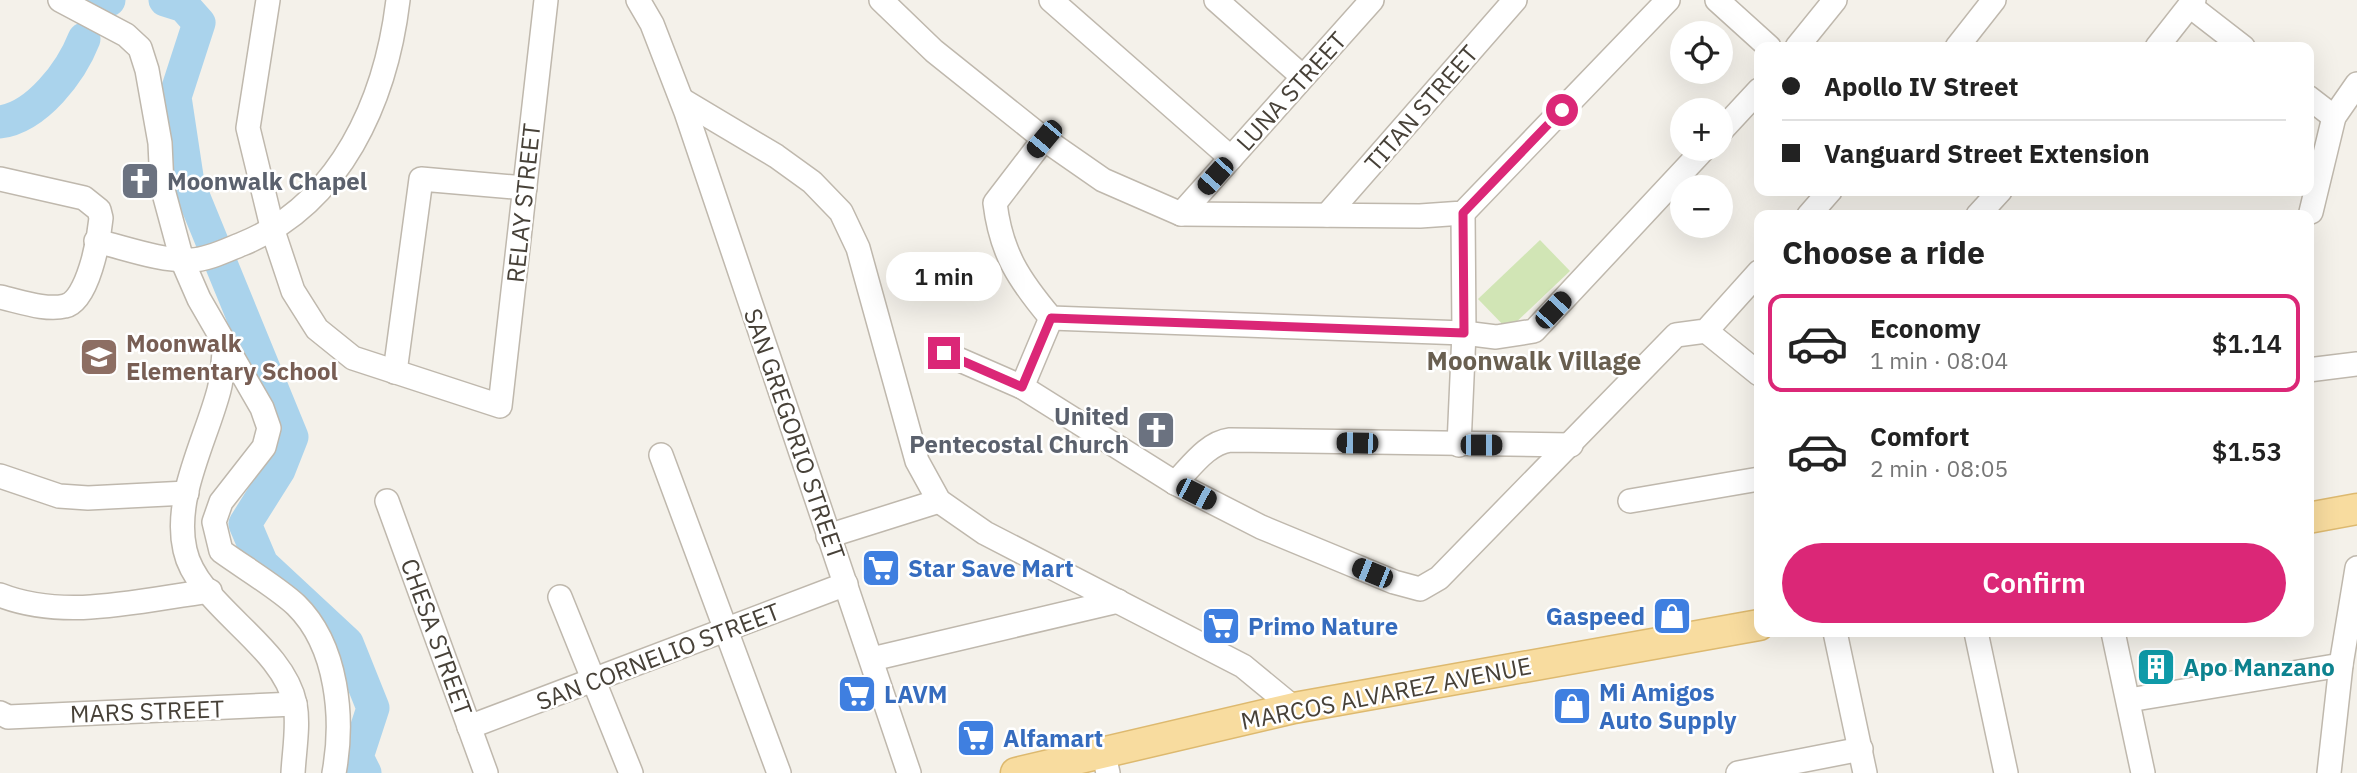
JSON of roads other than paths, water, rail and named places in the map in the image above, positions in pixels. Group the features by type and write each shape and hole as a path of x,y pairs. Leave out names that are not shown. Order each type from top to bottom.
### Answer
{"main road":[{"path":"2314,517 2357,509"},
{"name":"MARCOS ALVAREZ AVENUE","path":"1016,773 1106,762 1294,708 1754,626"}],"street":[{"path":"60,0 126,35 140,48 147,70 160,143 162,186 191,260 199,299 262,408 269,428 264,447 221,502 214,522 221,551 296,606 321,641 339,707 334,773"},
{"path":"268,0 248,128 273,231 293,291 317,329 354,358 395,372 421,179 525,188"},
{"path":"96,241 191,260 237,246 273,231 316,195 368,117 388,62 398,0"},
{"name":"RELAY STREET","path":"395,372 500,406 545,0"},
{"name":"SAN GREGORIO STREET","path":"638,0 652,24 681,98 909,773"},
{"path":"881,0 934,51 1044,139 1103,180 1181,214 1463,213"},
{"path":"1051,0 1231,158"},
{"path":"1216,0 1303,77"},
{"name":"LUNA STREET","path":"1181,214 1373,0"},
{"name":"TITAN STREET","path":"1327,215 1515,0"},
{"path":"1459,445 1464,333 1463,213 1668,0"},
{"path":"1717,0 1763,42"},
{"path":"1801,42 1835,0"},
{"path":"1967,42 1994,0"},
{"path":"2161,42 2192,3 2237,42"},
{"path":"2311,210 2334,117 2357,84"},
{"path":"1733,118 1754,95"},
{"path":"681,98 776,156 812,182 841,212 858,248 917,461 939,501 985,533 1243,666 1294,708"},
{"path":"2314,102 2334,117"},
{"path":"1044,139 995,203 999,231 1021,282 1051,318 1464,333 1496,337 1534,331 1693,161"},
{"path":"0,179 92,202 99,210 101,218 82,291 67,306 0,297"},
{"path":"1813,210 1826,196"},
{"path":"1983,210 1995,196"},
{"path":"944,353 1022,387 1175,483 1261,527 1394,582 1420,589 1440,578 1676,335 1706,331 1754,278"},
{"path":"1022,387 1051,318"},
{"path":"1706,331 1754,370"},
{"path":"225,343 220,387 187,493 182,531 185,551 191,571 275,663 295,704 293,773"},
{"path":"2314,369 2357,364"},
{"path":"1175,483 1213,446 1230,440 1571,445"},
{"path":"660,455 779,773"},
{"path":"0,477 59,496 88,498 187,493"},
{"path":"1630,501 1754,480"},
{"name":"CHESA STREET","path":"387,501 486,773"},
{"path":"828,536 939,501"},
{"path":"2329,773 2341,665 2357,568"},
{"name":"SAN CORNELIO STREET","path":"469,727 846,584"},
{"path":"0,595 40,608 64,609 210,591"},
{"path":"560,597 631,773"},
{"path":"872,659 1118,601"},
{"path":"1836,637 1865,773"},
{"path":"1977,637 2006,773"},
{"path":"2114,637 2143,773"},
{"path":"2129,700 2341,665"},
{"name":"MARS STREET","path":"0,713 8,717 295,704"},
{"path":"1738,773 1861,749"}],"waterway":[{"path":"96,12 98,4 109,0"},
{"path":"165,0 184,6 199,23 175,97 188,183 292,437 279,470 245,524 262,564 347,643 373,708 357,757 365,773"},
{"path":"0,122 27,112 51,91 71,65 84,39"}],"place":[{"name":"Moonwalk Chapel","path":"140,181"},
{"name":"Moonwalk Elementary School","path":"99,357"},
{"name":"United Pentecostal Church","path":"1156,430"},
{"name":"Star Save Mart","path":"881,568"},
{"name":"Gaspeed","path":"1672,616"},
{"name":"Primo Nature","path":"1221,626"},
{"name":"Apo Manzano","path":"2156,667"},
{"name":"LAVM","path":"857,694"},
{"name":"Mi Amigos Auto Supply","path":"1572,706"},
{"name":"Alfamart","path":"976,738"}],"district":[{"name":"Moonwalk Village","path":"1534,360"}]}
